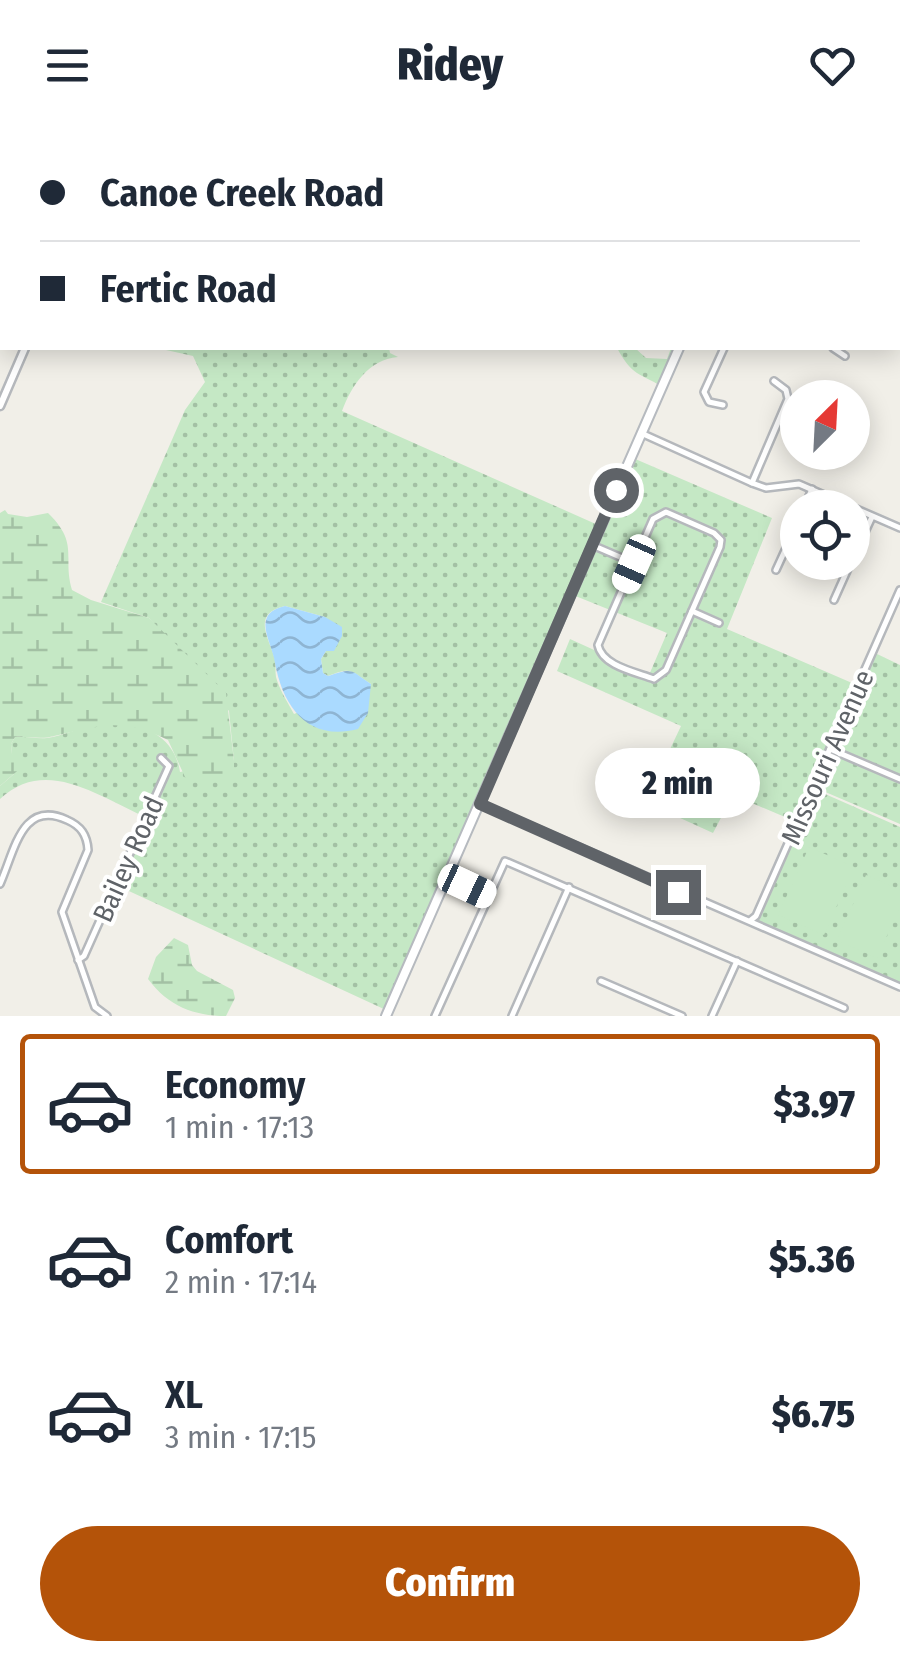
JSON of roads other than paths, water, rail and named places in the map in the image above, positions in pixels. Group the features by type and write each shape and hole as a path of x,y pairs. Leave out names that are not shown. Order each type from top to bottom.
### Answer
{"main road":[{"path":"386,1016 678,350"}],"street":[{"path":"0,406 24,350"},
{"path":"723,350 704,392 709,402 723,405"},
{"path":"836,350 845,356"},
{"path":"752,483 788,399 786,390 774,381"},
{"path":"641,434 752,483 766,488 799,484 900,528"},
{"path":"666,512 714,533 720,540 692,611 660,676 654,679 604,659 598,652 598,644 634,564 658,513 666,512"},
{"path":"870,520 872,516"},
{"path":"592,546 634,564"},
{"path":"776,570 780,561"},
{"path":"834,600 843,580"},
{"name":"Missouri Avenue","path":"751,920 900,590"},
{"path":"692,611 718,623"},
{"path":"830,749 900,779"},
{"name":"Bailey Road","path":"78,960 84,956 169,766 162,758"},
{"path":"480,804 900,987"},
{"path":"0,884 27,823 48,812 72,822 87,839 88,850 62,912 95,1008 107,1016"},
{"path":"434,1016 505,862 844,1008"},
{"path":"447,877 487,896"},
{"path":"512,1016 569,887"},
{"path":"712,1016 737,962"},
{"path":"601,981 682,1016"}],"water":[{"path":"285,606 325,617 342,627 334,651 326,651 321,659 323,673 328,676 351,671 371,684 368,713 358,729 340,732 312,725 284,694 266,622 268,615"}]}
